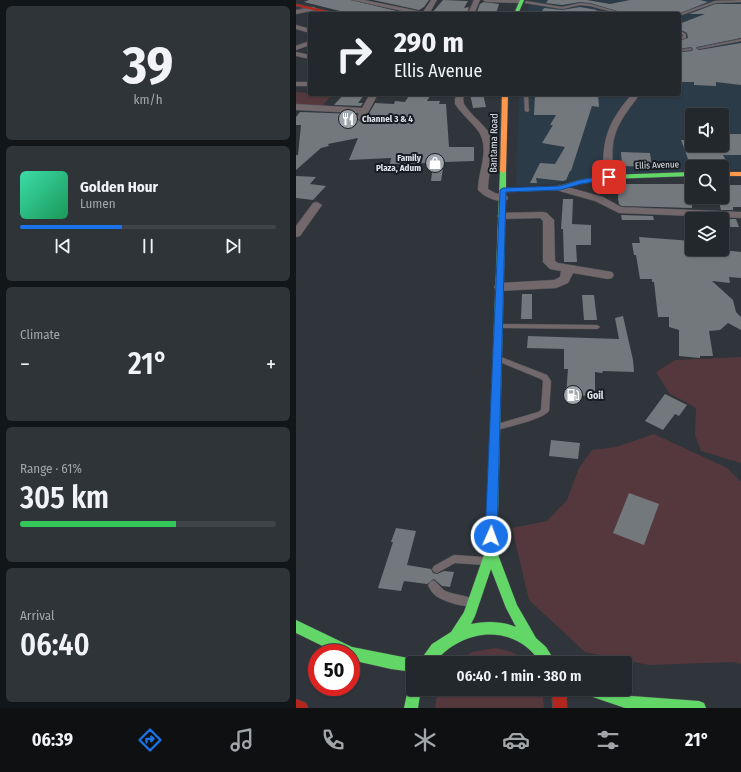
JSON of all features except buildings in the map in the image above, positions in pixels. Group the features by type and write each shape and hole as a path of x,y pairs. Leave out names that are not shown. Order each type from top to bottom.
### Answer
{"main road":[{"path":"517,12 524,1"},
{"path":"522,12 524,1"},
{"path":"296,4 328,12"},
{"name":"Bantama Road","path":"489,556 500,287 505,96"},
{"name":"Ellis Avenue","path":"503,194 560,188 580,182 609,177 685,174"},
{"path":"729,174 741,174"},
{"path":"456,635 469,616 489,556"},
{"path":"489,556 512,608 533,643 544,656"},
{"path":"296,626 351,653 406,664"},
{"path":"431,656 438,648 456,635 478,627 501,628 513,631 533,643"},
{"path":"411,708 413,696"},
{"path":"559,696 560,708"},
{"path":"610,696 630,703 699,708"},
{"path":"614,707 630,703"},
{"path":"296,706 302,708"}],"street":[{"path":"296,4 306,0"},
{"path":"355,0 415,12"},
{"path":"426,12 434,0"},
{"path":"472,12 477,0"},
{"path":"486,0 524,1"},
{"path":"296,12 314,9"},
{"path":"296,27 308,30"},
{"path":"296,48 308,43"},
{"path":"296,54 308,57"},
{"path":"296,84 308,84"},
{"path":"359,120 373,96"},
{"path":"460,96 459,100 461,108 476,122 486,136 488,159 483,190 491,195 503,194"},
{"path":"609,177 606,154 610,135 621,111 634,96"},
{"path":"296,107 365,111"},
{"path":"560,188 599,199 619,210 741,215"},
{"path":"296,234 317,206"},
{"path":"502,216 543,215 547,217 549,220 549,262 554,266 567,269 608,275"},
{"path":"500,287 556,284 563,282 567,276 567,269"}],"lane":[{"path":"537,0 539,4"},
{"path":"681,14 715,2 730,0 741,1"},
{"path":"524,1 562,8 580,4 590,5 619,12"},
{"path":"597,12 619,12"},
{"path":"681,32 685,35 685,37 681,39"},
{"path":"699,48 741,40"},
{"path":"681,50 691,49"},
{"path":"526,96 527,111"},
{"path":"498,326 597,327"},
{"path":"495,427 541,414 544,411 547,381 544,377 497,359"},
{"path":"437,570 454,559 489,556"},
{"path":"433,585 435,590 441,594 474,604"}],"shaded area":[{"path":"531,0 741,0 741,169 729,170 729,160 685,160 685,171 601,175 553,184 516,186 519,96 681,96 681,12 528,12"},
{"path":"296,92 308,93 308,96 331,96 321,107 296,105"},
{"path":"741,357 741,463 701,451 695,435 696,408 669,393 656,372 675,360"},
{"path":"654,434 727,468 741,482 741,664 734,662 649,665 632,662 632,656 605,656 585,652 529,600 512,528 547,521 567,500 579,468 592,450 616,447"},
{"path":"495,648 512,652 518,656 466,656 472,652"},
{"path":"437,696 543,696 544,708 435,708"}],"traffic: fast":[{"path":"517,12 522,0"},
{"path":"456,635 469,616 491,552 503,171"},
{"path":"503,190 560,188 579,182 609,177 685,174"},
{"path":"491,552 512,608 531,641"},
{"path":"296,626 351,653 406,664"},
{"path":"431,656 448,640 460,634 486,628 513,632 525,638 538,648 544,656"},
{"path":"411,708 413,696"},
{"path":"610,696 631,703 699,708"}],"traffic: slow":[{"path":"503,171 505,96"},
{"path":"729,174 741,174"}],"traffic: jam":[{"path":"296,5 328,12"},
{"path":"559,696 560,708"},
{"path":"296,706 301,708"}],"place":[{"name":"Channel 3 & 4","path":"348,119"},
{"name":"Family Plaza, Adum","path":"435,163"},
{"name":"Goil","path":"573,395"}],"route":[{"path":"491,536 503,190 560,188 580,182 609,177"}]}
